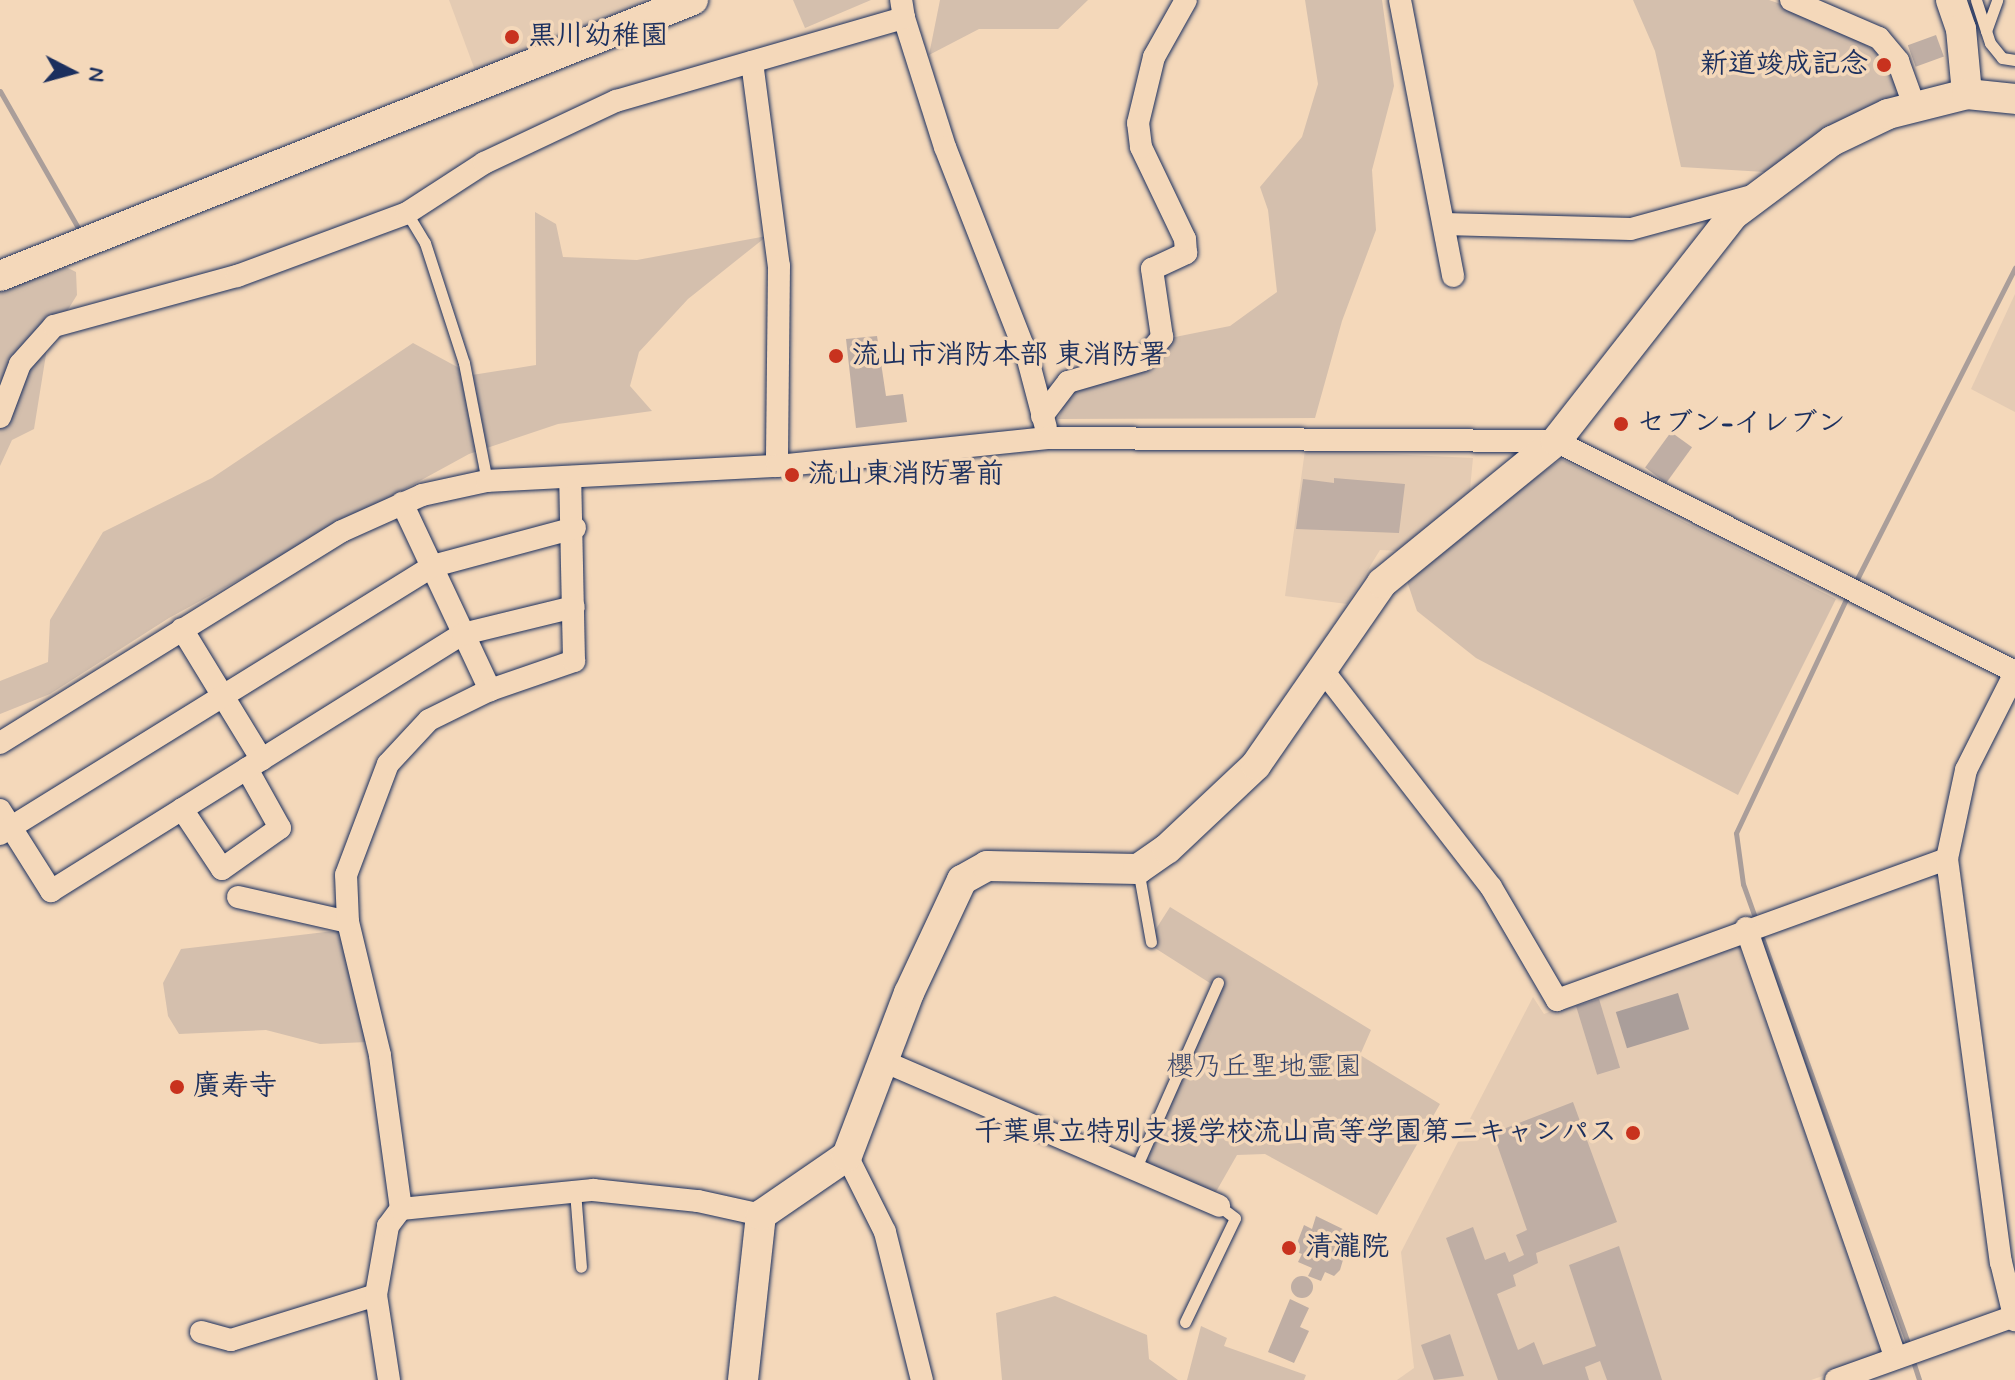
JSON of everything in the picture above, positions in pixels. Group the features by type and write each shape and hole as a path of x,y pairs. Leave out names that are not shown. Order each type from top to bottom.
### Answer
{"street":[{"path":"0,276 693,0"},
{"path":"1045,427 1068,382 1143,360 1162,337 1152,269 1186,253 1185,239 1141,147 1138,123 1154,57 1186,0"},
{"path":"1400,0 1453,276"},
{"path":"1791,0 1879,38 1898,61 1914,105"},
{"path":"1951,0 1961,29 1967,94"},
{"path":"0,417 20,364 54,326 237,276 407,213 484,163 616,101 752,62 903,9 945,147 1027,356 1045,427"},
{"path":"752,62 779,266 777,466"},
{"path":"401,1209 575,1190 698,1201 761,1215 847,1156 883,1061 962,880 998,865 1138,869 1256,765 1382,583 1556,441 1695,258 1757,195 1832,141 1914,105 1967,94 2015,99"},
{"path":"1444,224 1631,229 1757,195"},
{"path":"0,743 342,531 402,503 487,481 777,466 1045,427 1556,441 2015,673 1966,770 1947,859 2014,1318 1836,1380"},
{"path":"389,1380 376,1295 388,1226 401,1209 380,1055 348,922 346,875 388,764 429,720 490,690 574,661 575,528 570,477"},
{"path":"402,503 490,690"},
{"path":"574,607 463,634 51,891 3,824 223,697 433,566 575,528"},
{"path":"182,629 223,697 280,828 222,869 182,809"},
{"path":"1321,668 1491,887 1557,1000 1757,924 1947,859"},
{"path":"238,897 348,922"},
{"path":"1757,924 1907,1355"},
{"path":"883,1061 1219,1206"},
{"path":"847,1156 885,1232 922,1380"},
{"path":"743,1380 761,1215"},
{"path":"201,1332 231,1340 376,1295"}],"lane":[{"path":"1976,0 1986,31 2002,58 2015,60"},
{"path":"1986,31 1997,0"},
{"path":"407,213 425,243 464,363 487,481"},
{"path":"1138,869 1151,942"},
{"path":"1135,1170 1218,983"},
{"path":"575,1190 581,1267"},
{"path":"1185,1322 1235,1218 1219,1206"}],"shaded area":[{"name":"黒川幼稚園","path":"449,0 648,0 476,73"},
{"path":"2015,294 2015,412 1971,389"},
{"path":"1305,450 1473,458 1469,500 1402,551 1380,550 1347,604 1285,596"},
{"name":"千葉県立特別支援学校流山高等学園第二キャンパス","path":"1725,943 1739,946 1882,1356 1811,1380 1397,1380 1414,1368 1401,1252 1533,997 1544,1014"},
{"path":"1678,993 1689,1029 1627,1048 1616,1012"}],"green space":[{"path":"793,0 871,0 805,28"},
{"path":"940,0 1088,0 1058,29 979,29 929,55"},
{"path":"1305,0 1382,0 1394,86 1372,170 1376,230 1342,321 1315,418 1058,419 1076,375 1165,339 1230,326 1277,292 1268,210 1260,187 1302,137 1318,84"},
{"path":"1633,0 1769,0 1830,21 1893,63 1897,96 1827,128 1765,172 1681,167 1655,51"},
{"path":"535,212 556,224 563,257 637,260 767,236 688,299 639,352 630,386 652,411 558,424 469,454 169,618 50,694 0,714 0,681 48,662 50,620 103,532 212,478 413,343 472,375 536,365"},
{"path":"66,267 76,272 77,295 48,342 34,429 12,440 0,466 0,290"},
{"path":"1561,459 1836,599 1738,795 1476,658 1417,611 1407,581 1447,543"},
{"name":"櫻乃丘聖地霊園","path":"1170,907 1371,1030 1360,1055 1440,1104 1377,1215 1265,1154 1237,1155 1213,1197 1134,1160 1213,985 1147,943"},
{"path":"342,930 368,1042 320,1044 266,1030 179,1034 168,1016 163,983 181,949"},
{"path":"1055,1296 1147,1335 1149,1359 1178,1380 1002,1380 996,1313"},
{"path":"1201,1326 1227,1338 1224,1346 1306,1375 1304,1380 1187,1380"}],"building":[{"path":"1936,35 1944,57 1916,67 1908,45"},
{"path":"877,336 886,396 903,394 907,422 856,428 846,339"},
{"path":"1671,432 1692,447 1666,483 1645,468"},
{"path":"1334,478 1405,484 1399,533 1296,529 1303,479 1334,483"},
{"path":"1599,999 1620,1068 1597,1075 1576,1006"},
{"path":"1573,1102 1617,1222 1536,1253 1538,1263 1513,1275 1516,1286 1497,1294 1518,1350 1534,1342 1543,1365 1596,1346 1569,1265 1619,1246 1662,1380 1607,1380 1600,1361 1585,1367 1589,1380 1498,1380 1446,1238 1473,1227 1485,1260 1505,1252 1509,1262 1524,1255 1516,1235 1527,1230 1493,1133"},
{"path":"1316,1216 1351,1233 1340,1270 1334,1276 1325,1272 1321,1281 1308,1276 1312,1268 1298,1262 1302,1254 1294,1251 1304,1225 1312,1229"},
{"path":"1302,1276 1310,1279 1313,1287 1310,1295 1302,1298 1294,1295 1291,1287 1294,1279"},
{"path":"1290,1299 1309,1308 1300,1327 1309,1331 1294,1363 1268,1352"},
{"path":"1450,1334 1464,1376 1434,1380 1421,1345"}],"waterway":[{"path":"0,91 80,231"},
{"path":"1854,585 2015,268"},
{"path":"1757,923 1743,884 1736,833 1849,593"},
{"path":"1760,932 1910,1348"},
{"path":"1912,1358 1919,1380"}],"place":[{"name":"黒川幼稚園","path":"512,37"},
{"name":"新道竣成記念","path":"1884,65"},
{"name":"流山市消防本部 東消防署","path":"836,356"},
{"name":"セブン-イレブン","path":"1621,424"},
{"name":"流山東消防署前","path":"792,475"},
{"name":"廣寿寺","path":"177,1087"},
{"name":"千葉県立特別支援学校流山高等学園第二キャンパス","path":"1633,1133"},
{"name":"清瀧院","path":"1289,1248"}]}
